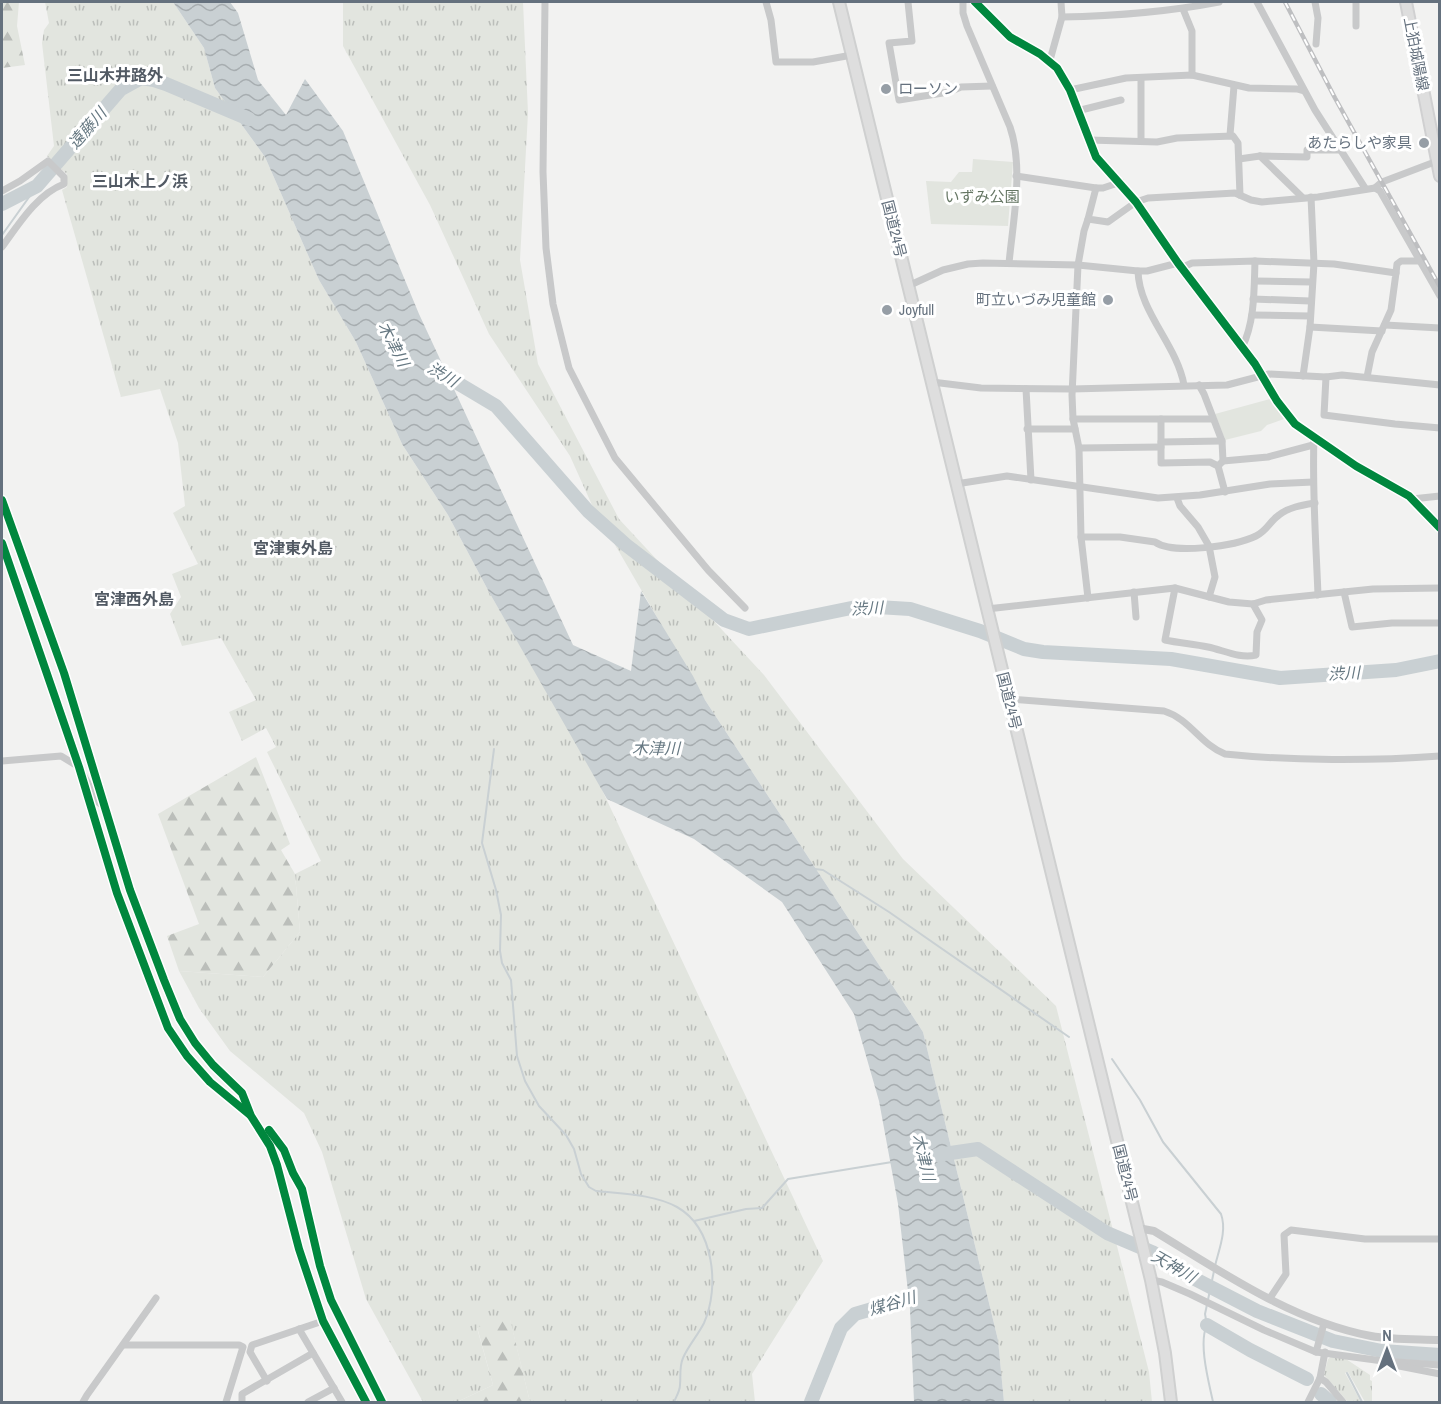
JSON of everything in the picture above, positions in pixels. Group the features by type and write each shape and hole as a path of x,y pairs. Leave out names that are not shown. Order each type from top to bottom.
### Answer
{"main road":[{"name":"国道24号","path":"838,2 1151,1280 1165,1353 1171,1402"},
{"name":"上狛城陽線","path":"1406,2 1440,176"}],"street":[{"path":"545,2 543,172 546,248 553,304 568,368 615,458 708,570 745,608"},
{"path":"766,2 771,20 776,62 813,62 852,55"},
{"path":"908,2 912,41 889,43 899,100 949,92 961,87 992,86"},
{"path":"963,2 963,13 967,26 1013,135 1016,176 1009,263"},
{"path":"975,2 1011,37 1050,60 1070,90 1096,157 1121,182 1136,202 1295,424 1356,466 1400,490 1440,528"},
{"path":"1050,60 1062,17 1061,2"},
{"path":"1168,2 1170,10"},
{"path":"1062,17 1114,16 1183,9 1219,2"},
{"path":"1257,2 1304,91 1365,188"},
{"path":"1315,2 1318,18 1316,44"},
{"path":"1356,2 1356,26"},
{"path":"1183,9 1192,31 1192,75"},
{"path":"1070,90 1126,78 1192,75 1234,86 1304,91"},
{"path":"1141,78 1141,141"},
{"path":"1230,135 1234,86"},
{"path":"1077,111 1121,100"},
{"path":"1089,140 1157,142 1177,138 1230,135 1238,140 1240,195"},
{"path":"1239,159 1260,156 1307,157 1307,150 1342,150"},
{"path":"1260,156 1302,197"},
{"path":"1088,219 1108,222 1136,202 1174,195 1235,193 1262,202 1375,188 1392,178 1438,160"},
{"path":"2,191 48,161 64,177 64,184 41,200 2,247"},
{"path":"1016,176 1096,188 1121,182"},
{"path":"1088,598 1081,537 1079,448 1073,419 1072,389 1078,264 1096,188"},
{"path":"1375,188 1380,191 1440,296"},
{"path":"1303,376 1310,327 1311,282 1314,263 1311,197"},
{"path":"908,286 943,270 968,264 1078,264 1147,271 1192,263 1256,261 1334,264 1396,273"},
{"path":"1242,348 1247,338 1252,315 1256,261"},
{"path":"1367,377 1372,352 1384,328 1394,296 1397,264 1401,261 1420,261"},
{"path":"1138,271 1138,279 1147,305 1168,343 1184,385"},
{"path":"1255,281 1311,282"},
{"path":"1253,299 1310,301"},
{"path":"1252,315 1310,316"},
{"path":"1310,327 1440,328"},
{"path":"932,382 981,388 1072,389 1227,385 1269,374 1367,377 1440,385"},
{"path":"1326,377 1324,415 1440,428"},
{"path":"1198,385 1204,394 1222,441 1221,463 1225,492"},
{"path":"1026,389 1031,480"},
{"path":"1073,419 1212,419"},
{"path":"1161,419 1161,463 1221,463 1268,457 1313,445"},
{"path":"1027,429 1075,429"},
{"path":"1314,436 1313,482 1317,595"},
{"path":"1079,448 1222,441"},
{"path":"956,484 1007,476 1158,498 1177,498 1270,484 1313,482"},
{"path":"1412,499 1440,496"},
{"path":"1177,498 1180,506 1198,527 1209,546 1215,577 1209,597"},
{"path":"2,500 5,520 64,673 130,890 180,1019 201,1050 242,1093 251,1116 270,1146 299,1249 323,1321 366,1402"},
{"path":"1081,537 1120,537 1179,548 1209,546 1254,537 1268,528 1279,515 1295,507 1315,503"},
{"path":"987,609 1175,588 1229,602 1253,604 1266,600 1344,592 1440,588"},
{"path":"1175,588 1165,640 1250,656 1256,655 1257,632 1262,620 1253,604"},
{"path":"1134,592 1136,617"},
{"path":"1344,592 1352,627 1392,623 1440,623"},
{"path":"1010,699 1164,711 1183,720 1206,743 1225,754 1408,759 1440,756"},
{"path":"2,761 61,756 80,767 99,803 106,808"},
{"path":"1138,1228 1154,1231 1269,1298 1323,1325 1372,1336 1440,1340"},
{"path":"1269,1298 1286,1274 1284,1236 1291,1230 1356,1238 1440,1239"},
{"path":"1151,1280 1162,1282 1264,1330 1316,1350 1383,1361 1440,1374"},
{"path":"83,1402 156,1298"},
{"path":"124,1345 239,1345 243,1347 323,1321"},
{"path":"1316,1350 1323,1325"},
{"path":"299,1329 342,1402"},
{"path":"252,1345 250,1353 267,1381"},
{"path":"226,1402 243,1347"},
{"path":"1308,1402 1320,1378 1325,1352"},
{"path":"242,1402 242,1394 314,1353"},
{"path":"1383,1361 1440,1365"},
{"path":"1320,1378 1343,1402"},
{"path":"308,1402 334,1388"}],"green space":[{"path":"2,2 19,2 17,26 25,65 2,68"},
{"path":"45,2 173,2 204,48 215,88 265,157 319,280 356,342 402,444 448,515 489,592 596,777 823,1261 752,1374 755,1402 530,1402 510,1320 477,1328 493,1385 457,1402 423,1402 366,1299 322,1152 304,1113 230,1051 199,1008 179,971 263,977 300,932 295,874 321,861 267,752 276,747 266,728 242,741 229,712 256,700 221,638 182,646 170,614 181,597 172,574 198,564 173,513 185,506 178,443 160,389 121,397 62,190 67,187 67,174 47,156 54,146 42,43 44,30 49,23"},
{"path":"343,2 523,2 528,113 520,260 538,364 619,519 764,675 903,859 1056,1006 1149,1372 1152,1402 1004,1402 998,1340 923,1032 705,700 592,505 570,456 489,334 430,205 343,46"},
{"name":"いずみ公園","path":"973,159 1013,162 1008,226 931,224 926,181 951,182 959,172 972,172"},
{"path":"1270,399 1284,419 1267,425 1261,431 1225,440 1215,414"},
{"path":"256,757 290,844 281,850 295,874 300,932 263,977 179,971 167,936 199,924 158,814"},
{"path":"510,1319 530,1402 457,1402 493,1385 477,1327"},
{"path":"1332,1356 1346,1359 1370,1375 1372,1402 1365,1402 1348,1372 1345,1373 1361,1402 1348,1402 1324,1375 1328,1359"}],"water":[{"name":"木津川","path":"173,2 230,2 238,13 258,80 286,115 305,79 343,131 419,314 573,645 631,671 641,591 693,676 705,700 923,1032 998,1340 1004,1402 914,1402 910,1309 898,1204 879,1101 854,1014 782,902 694,839 607,799 489,592 448,515 402,444 356,342 319,280 265,157 215,88 204,48"}],"waterway":[{"name":"遠藤川","path":"2,204 37,186 121,89 141,78 166,84 249,119"},
{"path":"2,235 37,186"},
{"name":"渋川","path":"434,369 496,406 588,511 626,545 724,620 749,629 861,606 910,609 980,631 1024,649 1171,659 1280,678 1396,670 1440,661"},
{"path":"494,749 482,843 501,915 500,951 502,963 511,980 517,1056 525,1081 539,1106 566,1135 574,1149 581,1174 589,1187 596,1191 658,1199 677,1207 699,1229 706,1243 712,1276 709,1309 704,1323 683,1358 679,1392 674,1402"},
{"path":"815,869 823,870 889,912 1069,1037"},
{"path":"1112,1059 1140,1100 1163,1142 1221,1214 1223,1233 1215,1266"},
{"name":"天神川","path":"937,1155 978,1149 1107,1233 1154,1253 1164,1263 1257,1311 1333,1341 1382,1351 1440,1355"},
{"path":"694,1221 746,1209 762,1208 788,1179 892,1162"},
{"path":"1213,1402 1205,1363 1204,1342 1207,1325 1205,1314 1214,1271"},
{"name":"煤谷川","path":"811,1402 841,1328 855,1314 927,1293"},
{"path":"1207,1325 1307,1379"},
{"path":"1347,1373 1362,1402"},
{"path":"1321,1394 1330,1402"}],"railway":[{"path":"1285,2 1335,98 1440,287"}],"cycle path":[{"path":"975,2 1010,37 1040,54 1057,68 1070,90 1096,157 1136,202 1178,263 1255,364 1277,401 1295,424 1356,466 1409,496 1440,528"},
{"path":"2,500 64,673 130,890 164,980 180,1019 195,1043 213,1065 242,1093 251,1116 270,1146 299,1249 323,1321 366,1402"},
{"path":"2,543 79,767 117,893 168,1028 187,1056 210,1082 250,1115"},
{"path":"269,1130 284,1150 302,1189 320,1266 331,1300 382,1402"}],"place":[{"name":"ローソン","path":"886,89"},
{"name":"あたらしや家具","path":"1424,143"},
{"name":"町立いづみ児童館","path":"1108,300"},
{"name":"Joyfull","path":"887,310"}],"district":[{"name":"三山木井路外","path":"115,75"},
{"name":"三山木上ノ浜","path":"140,181"},
{"name":"宮津東外島","path":"293,548"},
{"name":"宮津西外島","path":"134,599"}]}
